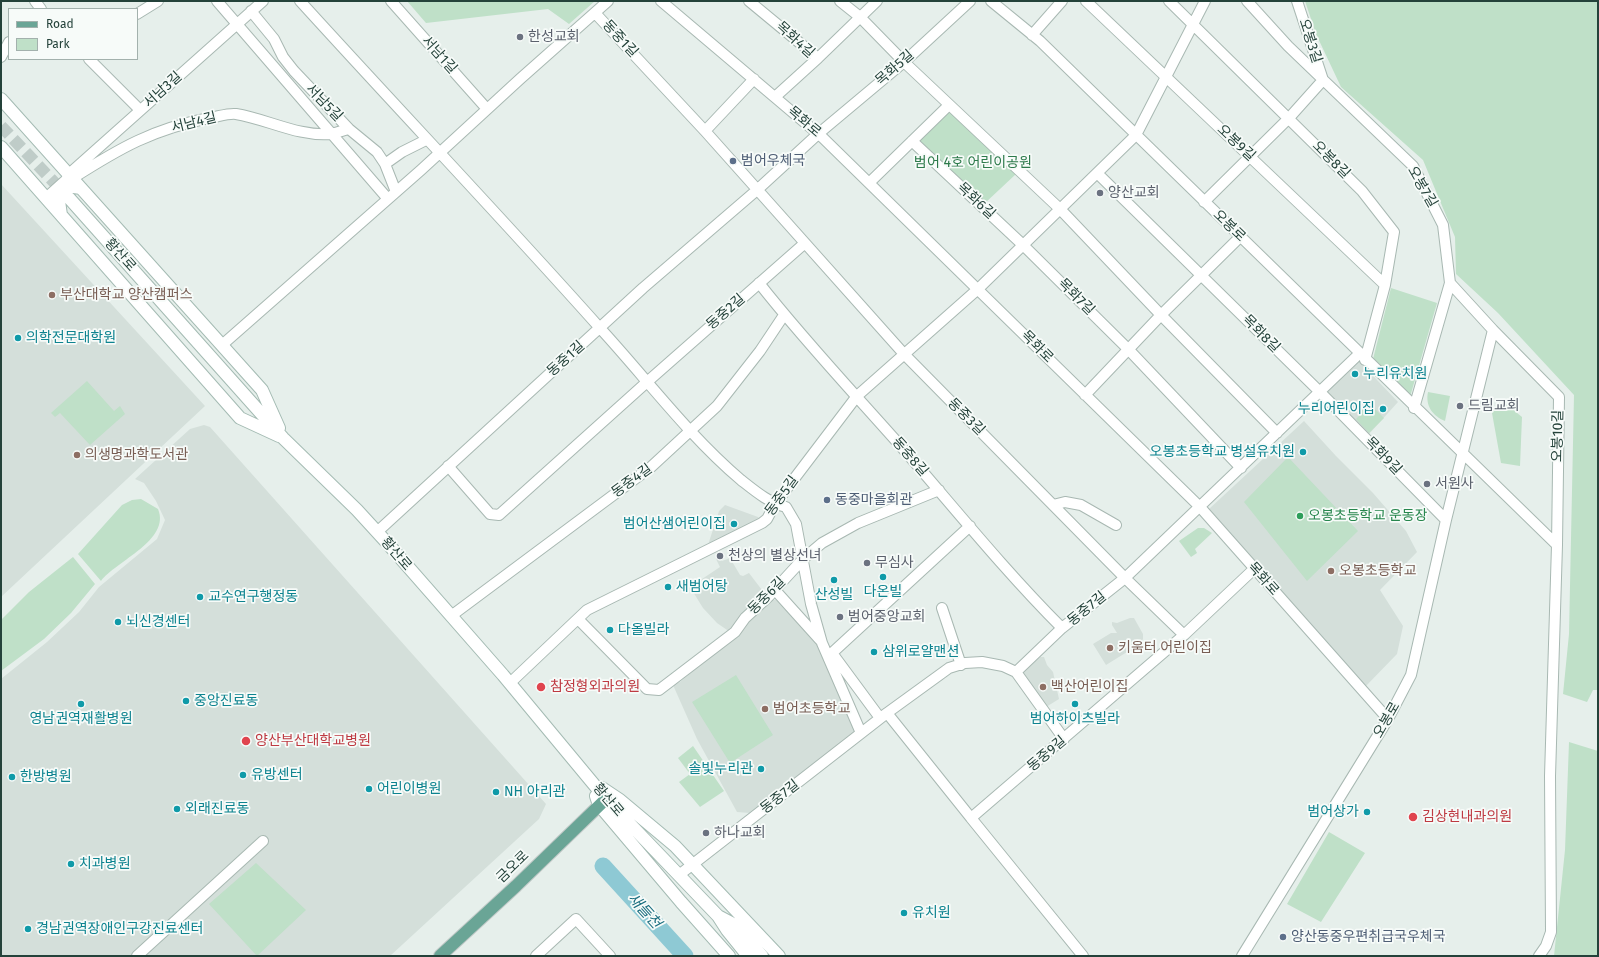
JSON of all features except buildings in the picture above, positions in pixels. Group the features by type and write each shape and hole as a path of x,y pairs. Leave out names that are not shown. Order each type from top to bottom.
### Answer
{"main road":[{"path":"1,99 72,180 262,390 284,438"},
{"path":"1,147 240,418 284,438"},
{"path":"61,216 58,206 58,194 72,180"},
{"name":"황산로","path":"69,198 284,438 357,510 377,532 510,683 590,780 602,802 679,875 718,916 726,930 748,956"},
{"path":"590,780 620,800 675,846 779,956"},
{"path":"602,802 681,902 729,956"},
{"name":"금오로","path":"440,956 516,886 602,802"},
{"name":"황산로","path":"718,916 735,925 762,956"}],"street":[{"path":"138,13 158,1"},
{"path":"217,1 237,23"},
{"name":"서남3길","path":"72,180 140,110 263,1"},
{"path":"300,1 600,328 690,430 724,465 775,504 786,507 796,524 811,604 822,643"},
{"name":"서남1길","path":"392,1 488,109"},
{"path":"222,345 439,154 608,1"},
{"name":"목화4길","path":"749,1 818,58 775,97"},
{"path":"840,1 860,17 904,62 1060,209 1161,315 1277,433"},
{"path":"818,58 877,1"},
{"name":"목화5길","path":"818,134 904,62 970,1"},
{"name":"오봉로","path":"991,1 1032,35 1414,408 1557,545"},
{"path":"1032,35 1062,1"},
{"name":"오봉9길","path":"1086,1 1385,285"},
{"name":"오봉8길","path":"1169,1 1362,191 1394,232 1385,285 1362,357"},
{"path":"978,289 1136,135 1165,76 1205,1"},
{"name":"오봉7길","path":"1247,1 1323,80 1413,166 1443,225 1450,284 1414,408"},
{"name":"오봉3길","path":"1297,1 1323,80"},
{"name":"목화로","path":"668,3 818,134 1200,507 1388,719"},
{"name":"서남5길","path":"251,11 274,39 283,57 294,71 349,129 377,152 386,164 396,192"},
{"name":"동중1길","path":"595,13 705,131 757,190"},
{"name":"서남5길","path":"237,23 388,199"},
{"path":"1,57 8,44"},
{"path":"90,60 140,110"},
{"path":"705,131 754,79"},
{"path":"1204,202 1289,118 1323,80"},
{"path":"869,183 949,105"},
{"name":"서남4길","path":"72,180 117,150 153,133 195,121 234,113 282,127 314,133 332,134"},
{"path":"332,134 349,129"},
{"name":"동중1길","path":"377,532 600,328 757,190 818,134"},
{"path":"386,164 402,152 426,140"},
{"name":"목화6길","path":"912,141 1023,245"},
{"path":"1096,173 1202,274"},
{"path":"46,198 72,180"},
{"name":"동중3길","path":"757,190 904,354 1125,578 1184,635"},
{"path":"1085,394 1161,315 1240,237"},
{"name":"동중2길","path":"448,466 490,514 499,515 805,243"},
{"name":"목화7길","path":"1023,245 1128,349"},
{"name":"목화8길","path":"1202,274 1321,393"},
{"name":"동중8길","path":"759,283 784,315 857,396 1027,592 1062,628"},
{"name":"오봉10길","path":"1450,284 1559,397 1557,545"},
{"name":"동중5길","path":"510,683 587,610 762,523 857,396 978,289"},
{"name":"동중4길","path":"451,616 651,467 716,406 736,384 784,315"},
{"path":"1463,455 1493,330"},
{"path":"1128,349 1240,468"},
{"path":"1200,507 1277,433 1362,357"},
{"name":"목화9길","path":"1321,393 1446,520"},
{"name":"오봉로","path":"1242,956 1388,719 1411,675 1446,520 1463,455"},
{"name":"동중6길","path":"578,619 647,689 659,690 669,684 735,632 745,618 803,559 822,543 858,523 939,490"},
{"path":"1053,505 1065,502 1081,505 1116,525"},
{"name":"동중7길","path":"679,875 861,733 949,668 982,662 1002,666 1016,672 1062,628 1125,578 1200,507"},
{"path":"830,654 970,526"},
{"path":"1538,956 1546,946 1551,932 1550,776 1557,545"},
{"name":"동중9길","path":"971,818 1184,635 1254,569"},
{"path":"774,590 822,643 971,818 1084,956"},
{"path":"942,608 961,665"},
{"path":"830,654 861,733"},
{"path":"1016,672 1064,739"},
{"path":"137,956 263,841"},
{"path":"536,956 576,919 610,956"}],"shaded area":[{"name":"부산대학교 양산캠퍼스","path":"1,184 205,406 1,597"},
{"path":"1357,359 1398,402 1369,434 1324,391"},
{"name":"오봉초등학교","path":"1304,421 1373,493 1406,531 1417,552 1380,590 1403,626 1397,654 1365,687 1324,643 1209,509"},
{"name":"양산부산대학교병원","path":"204,425 210,427 546,804 539,819 390,956 1,956 1,679 47,642 79,612 99,587 157,539 165,520 156,501 144,483 135,479 190,429"},
{"path":"725,505 758,517 760,520 708,545 719,511"},
{"path":"720,557 722,561 730,558 740,575 743,576 749,573 765,594 746,610 736,627 730,632 717,623 703,608 690,587 720,567 716,559"},
{"name":"범어초등학교","path":"770,599 776,600 821,648 856,732 750,813 737,812 697,739 673,685 680,682 737,633"},
{"path":"1134,618 1143,634 1143,639 1132,651 1127,652 1106,665 1093,644 1111,633 1117,633 1112,625 1112,622 1117,623"},
{"name":"백산어린이집","path":"1040,657 1044,657 1047,665 1053,672 1059,699 1046,707 1022,675 1022,671"}],"green space":[{"path":"407,1 595,1 569,24 548,9 426,23"},
{"path":"1305,1 1598,1 1598,690 1593,690 1587,702 1563,694 1569,634 1574,395 1498,313 1456,274 1455,237 1423,160 1341,87 1316,34"},
{"name":"범어 4호 어린이공원","path":"950,110 1016,174 984,204 918,141"},
{"path":"1391,288 1437,303 1410,397 1373,359"},
{"path":"87,381 114,411 120,406 125,414 90,445 60,413 55,417 51,413"},
{"path":"1428,392 1450,396 1445,421 1431,410 1427,397"},
{"path":"1500,399 1522,417 1520,466 1501,463 1492,413"},
{"path":"1369,403 1384,418 1369,433 1356,419"},
{"name":"오봉초등학교 운동장","path":"1288,457 1358,531 1307,581 1244,502"},
{"path":"141,499 158,509 160,520 157,531 140,549 108,573 101,581 78,554 122,505 132,500"},
{"path":"1198,528 1204,528 1212,533 1195,549 1197,553 1191,557 1179,541"},
{"path":"73,557 95,584 71,613 44,639 1,671 1,620 29,592"},
{"path":"736,675 773,735 730,763 692,702"},
{"path":"1569,742 1598,751 1598,956 1554,956 1565,850"},
{"path":"693,746 724,791 700,807 679,782 690,774 678,758"},
{"path":"1329,832 1365,853 1321,922 1287,904"},
{"path":"256,863 306,910 257,956 209,904"}],"waterway":[{"name":"새들천","path":"603,866 685,956"}],"tunnel":[{"path":"1,126 66,195"}],"place":[{"name":"한성교회","path":"520,37"},
{"name":"범어우체국","path":"733,161"},
{"name":"양산교회","path":"1100,193"},
{"name":"부산대학교 양산캠퍼스","path":"52,295"},
{"name":"의학전문대학원","path":"18,338"},
{"name":"누리유치원","path":"1355,374"},
{"name":"드림교회","path":"1460,406"},
{"name":"누리어린이집","path":"1383,409"},
{"name":"오봉초등학교 병설유치원","path":"1303,452"},
{"name":"의생명과학도서관","path":"77,455"},
{"name":"서원사","path":"1427,484"},
{"name":"동중마을회관","path":"827,500"},
{"name":"오봉초등학교 운동장","path":"1300,516"},
{"name":"범어산샘어린이집","path":"734,524"},
{"name":"천상의 별상선녀","path":"720,556"},
{"name":"무심사","path":"867,563"},
{"name":"오봉초등학교","path":"1331,571"},
{"name":"다온빌","path":"883,577"},
{"name":"산성빌","path":"834,580"},
{"name":"새범어탕","path":"668,587"},
{"name":"교수연구행정동","path":"200,597"},
{"name":"범어중앙교회","path":"840,617"},
{"name":"뇌신경센터","path":"118,622"},
{"name":"다올빌라","path":"610,630"},
{"name":"키움터 어린이집","path":"1110,648"},
{"name":"삼위로얄맨션","path":"874,652"},
{"name":"참정형외과의원","path":"541,687"},
{"name":"백산어린이집","path":"1043,687"},
{"name":"중앙진료동","path":"186,701"},
{"name":"영남권역재활병원","path":"81,704"},
{"name":"범어하이츠빌라","path":"1075,704"},
{"name":"범어초등학교","path":"765,709"},
{"name":"양산부산대학교병원","path":"246,741"},
{"name":"솔빛누리관","path":"761,769"},
{"name":"유방센터","path":"243,775"},
{"name":"한방병원","path":"12,777"},
{"name":"어린이병원","path":"369,789"},
{"name":"NH 아리관","path":"496,792"},
{"name":"외래진료동","path":"177,809"},
{"name":"범어상가","path":"1367,812"},
{"name":"김상현내과의원","path":"1413,817"},
{"name":"하나교회","path":"706,833"},
{"name":"치과병원","path":"71,864"},
{"name":"유치원","path":"904,913"},
{"name":"경남권역장애인구강진료센터","path":"28,929"},
{"name":"양산동중우편취급국우체국","path":"1283,937"}]}
